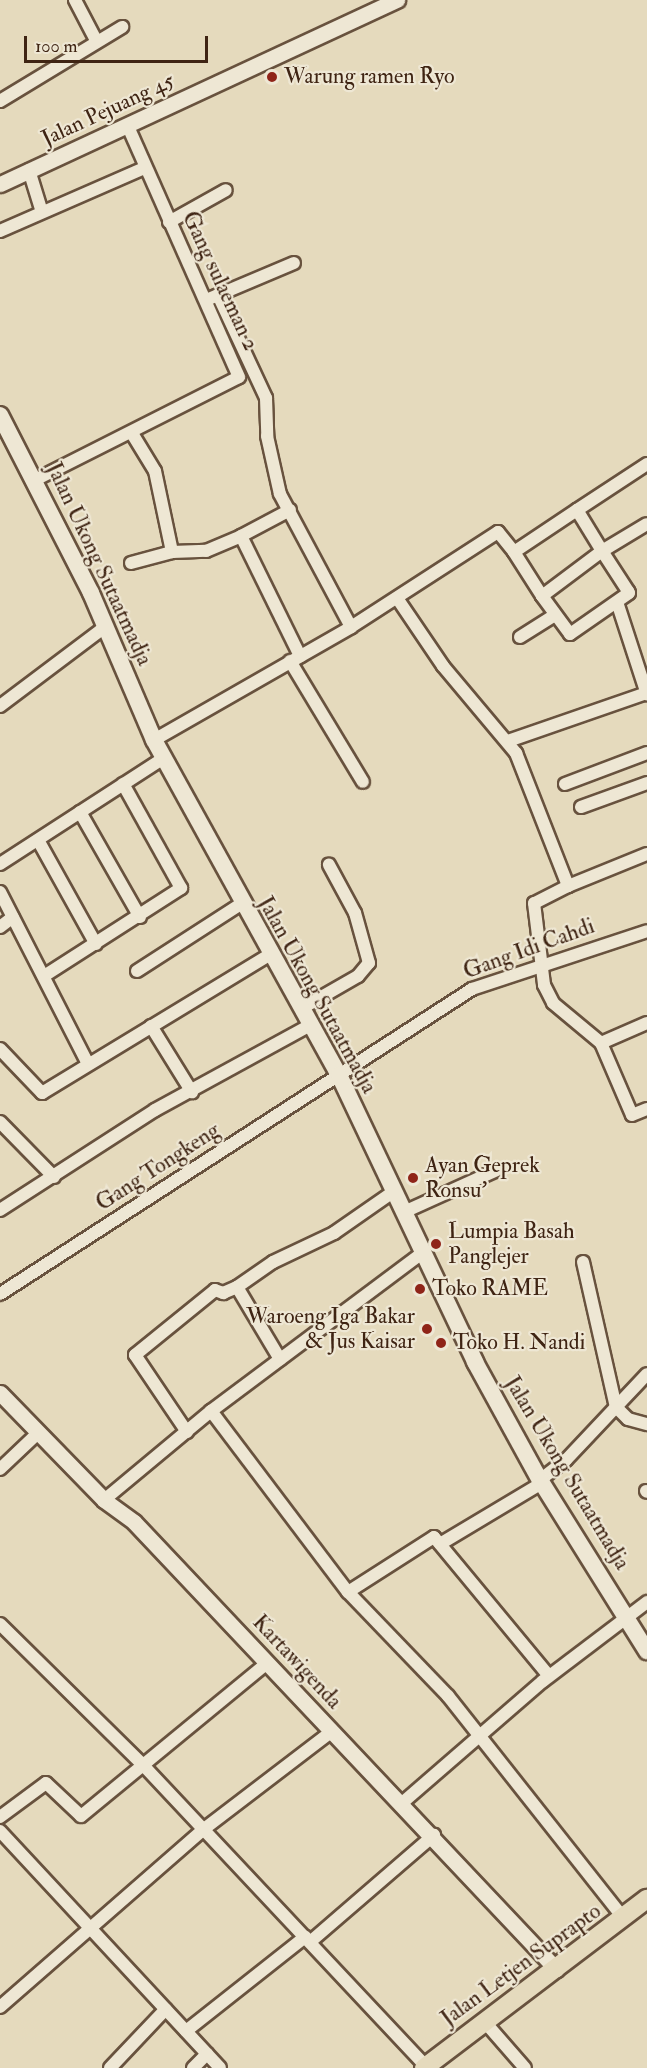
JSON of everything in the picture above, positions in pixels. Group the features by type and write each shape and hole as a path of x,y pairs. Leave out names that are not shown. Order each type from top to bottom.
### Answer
{"main road":[{"name":"Jalan Ukong Sutaatmadja","path":"0,414 37,479 105,626 154,740 269,955 304,1007 339,1075 422,1253 541,1482 647,1651"},
{"name":"Jalan Letjen Suprapto","path":"425,2067 647,1899"}],"street":[{"path":"75,0 97,42"},
{"name":"Jalan Pejuang 45","path":"0,183 128,126 392,1"},
{"path":"0,101 122,27"},
{"name":"Gang sulaeman 2","path":"37,479 133,435 239,377 213,298 169,222 142,169 128,126"},
{"path":"0,231 41,209 142,169"},
{"path":"29,170 41,209"},
{"path":"169,222 226,190"},
{"path":"294,263 213,298 266,398 275,479 351,627"},
{"path":"133,435 155,471 172,552"},
{"path":"514,552 647,464"},
{"path":"131,563 172,552 206,551 241,536 290,510"},
{"path":"154,740 351,627 498,532 514,552 555,615 574,635 618,605 628,591 577,510"},
{"path":"542,596 602,551 647,524"},
{"path":"241,536 295,659 363,782"},
{"path":"397,598 443,666 508,741 540,806 568,886"},
{"path":"508,741 647,693 618,605"},
{"path":"520,637 555,615"},
{"path":"0,706 105,626"},
{"path":"565,784 647,753"},
{"path":"0,864 164,758"},
{"path":"581,807 647,783"},
{"path":"44,976 181,888 123,784"},
{"path":"80,812 140,916"},
{"path":"38,840 96,944"},
{"path":"647,854 535,902 539,965 553,1003 602,1043 632,1115 647,1109"},
{"path":"304,1007 358,976 369,963 355,913 329,865"},
{"path":"0,892 88,1064"},
{"path":"137,971 241,904"},
{"path":"0,927 13,917"},
{"name":"Gang Idi Cahdi","path":"339,1075 472,990 539,965 647,931"},
{"path":"0,1049 40,1092 269,955"},
{"path":"602,1043 647,1023"},
{"path":"0,1210 192,1092 312,1024"},
{"path":"151,1026 192,1092"},
{"name":"Gang Tongkeng","path":"0,1294 339,1075"},
{"path":"0,1122 54,1177"},
{"path":"404,1212 497,1170"},
{"path":"187,1432 135,1355 215,1290 223,1293 237,1287 273,1262 334,1233 393,1192"},
{"path":"104,1500 211,1411 422,1253"},
{"path":"583,1262 616,1407 647,1424"},
{"path":"237,1287 280,1359"},
{"path":"440,1544 541,1482 647,1374"},
{"name":"Kartawigenda","path":"0,1393 37,1434 104,1500 134,1522 434,1835 556,1969"},
{"path":"211,1411 348,1592 479,1735 624,1918"},
{"path":"0,1469 37,1434"},
{"path":"348,1592 434,1537 549,1676"},
{"path":"402,1803 549,1676 647,1602"},
{"path":"0,1624 143,1765 425,2067"},
{"path":"0,1818 46,1783 81,1816 267,1663"},
{"path":"3,2000 92,1930 204,1829 332,1731"},
{"path":"0,1831 220,2068"},
{"path":"186,2031 229,1992 308,1940 434,1835"},
{"path":"110,2068 166,2010"},
{"path":"484,2021 525,2068"},
{"path":"193,2068 207,2054"}],"place":[{"name":"Warung ramen Ryo","path":"272,77"},
{"name":"Ayan Geprek Ronsu'","path":"413,1178"},
{"name":"Lumpia Basah Panglejer","path":"436,1244"},
{"name":"Toko RAME","path":"420,1289"},
{"name":"Waroeng Iga Bakar & Jus Kaisar","path":"427,1329"},
{"name":"Toko H. Nandi","path":"441,1343"}]}
